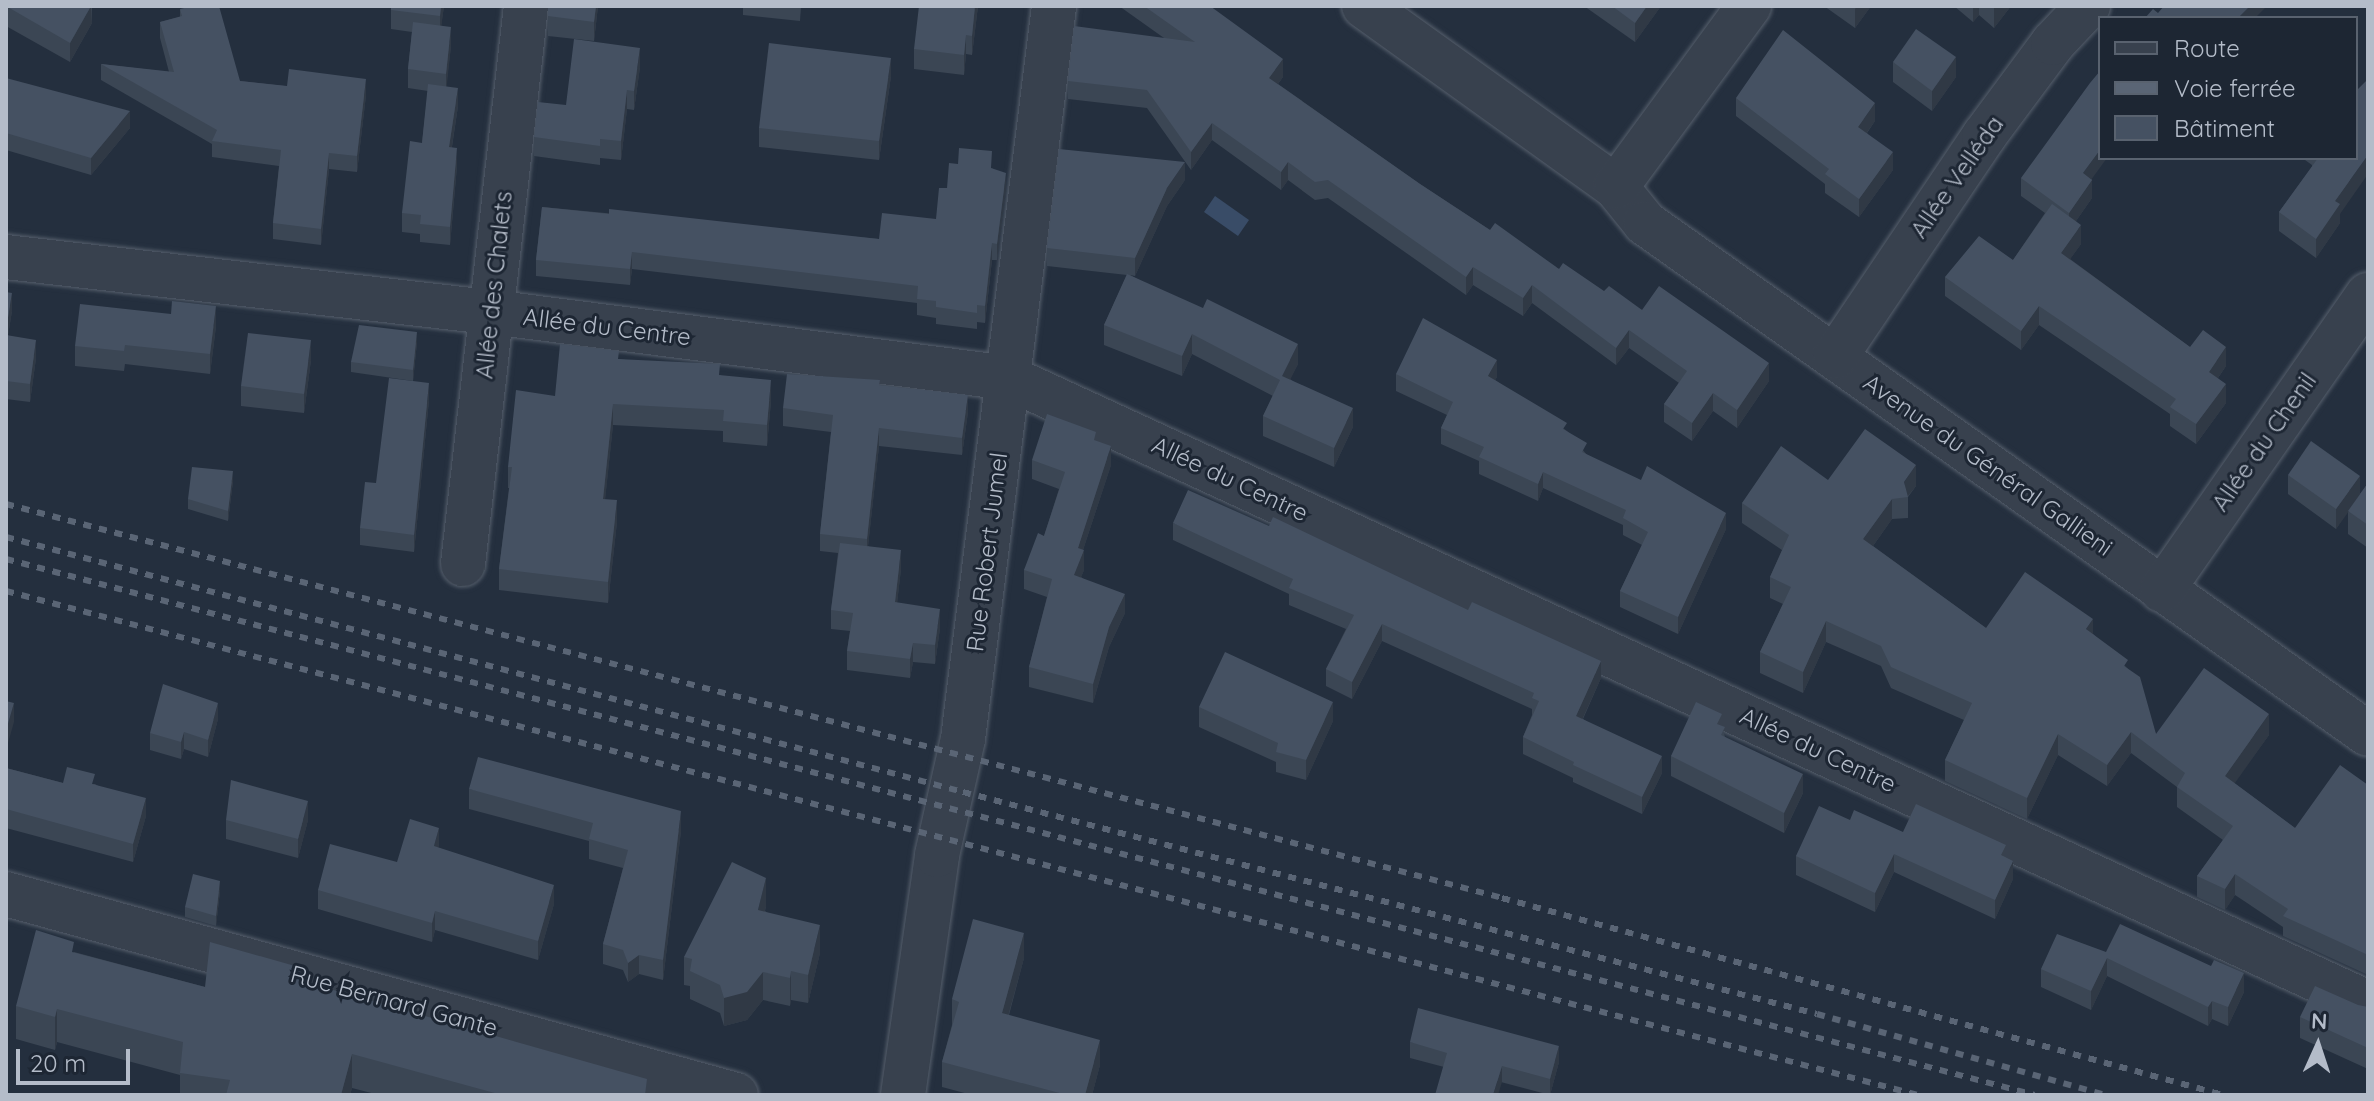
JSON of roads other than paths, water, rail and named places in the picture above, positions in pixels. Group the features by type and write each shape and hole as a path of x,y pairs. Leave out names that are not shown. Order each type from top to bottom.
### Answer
{"street":[{"name":"Allée des Chalets","path":"463,564 526,6"},
{"name":"Rue Robert Jumel","path":"903,1095 937,855 963,739 1054,6"},
{"name":"Avenue du Général Gallieni","path":"1364,6 1616,187 1645,223 1843,346 2169,579 2368,734"},
{"path":"1616,187 1749,6"},
{"name":"Allée Velléda","path":"1843,346 1984,136 2053,43 2088,6"},
{"name":"Allée du Centre","path":"6,257 491,312 1009,378 2368,1003"},
{"name":"Allée du Chenil","path":"2169,579 2368,295"},
{"name":"Avenue du Général Gallieni","path":"2169,579 2368,705"},
{"name":"Rue Bernard Gante","path":"6,894 736,1095"}],"water":[{"path":"1215,196 1249,220 1238,236 1204,212"}],"railway":[{"path":"6,504 1502,898 2223,1095"},
{"path":"6,537 963,792 1817,1014 2106,1095"},
{"path":"6,559 2034,1095"},
{"path":"6,591 1917,1095"}]}
